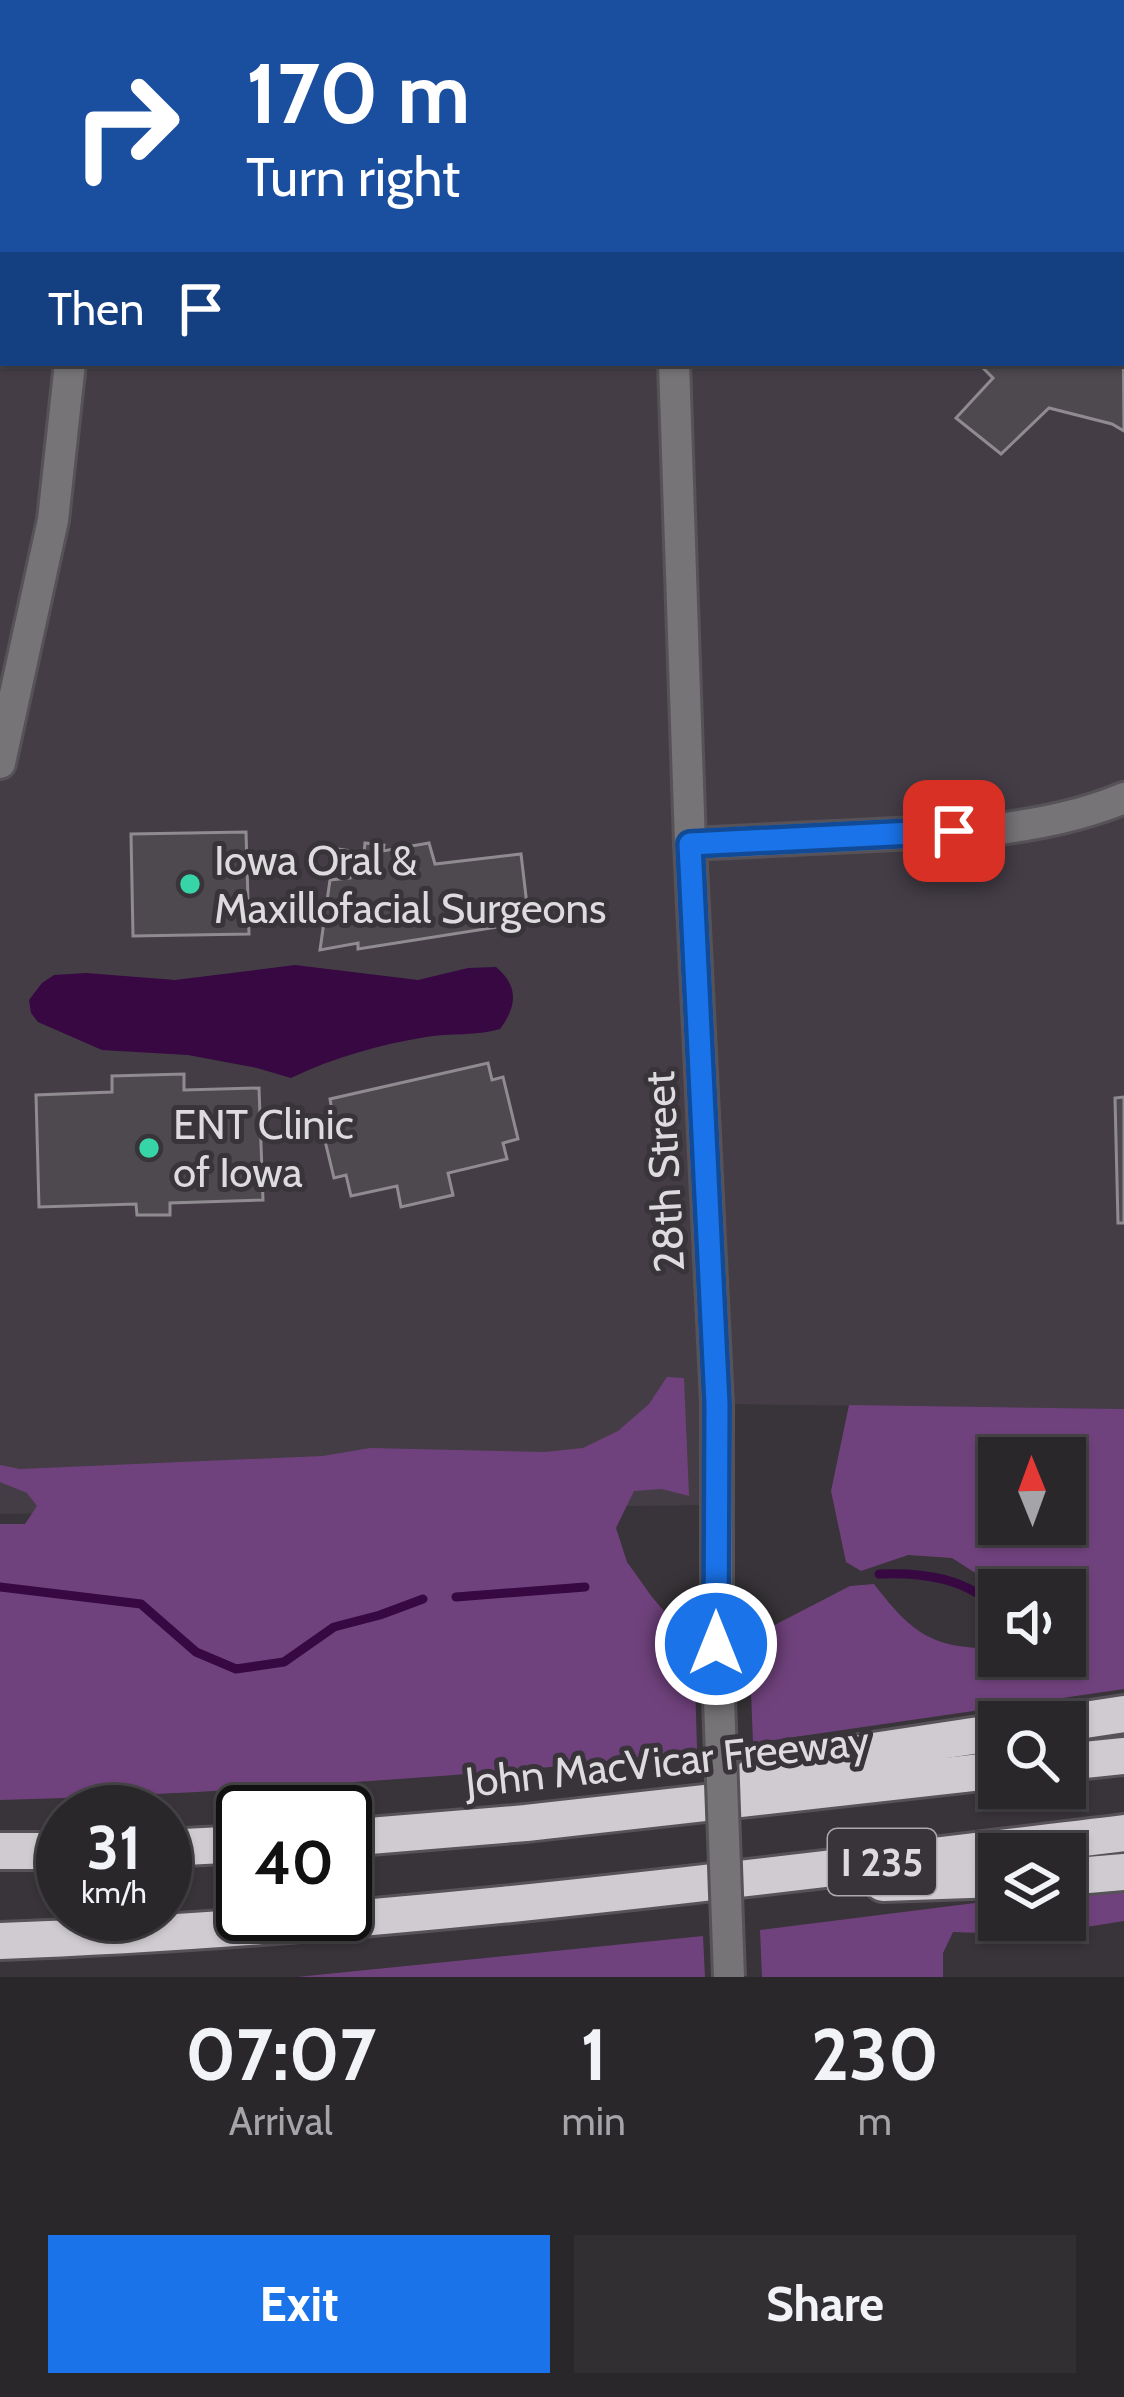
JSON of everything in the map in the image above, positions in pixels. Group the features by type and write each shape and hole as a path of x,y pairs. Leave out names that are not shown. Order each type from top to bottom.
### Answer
{"highway":[{"path":"1086,1720 1124,1714"},
{"path":"567,1819 860,1753 978,1735"},
{"path":"1086,1760 1124,1756"},
{"name":"John MacVicar Freeway","path":"372,1836 567,1819 978,1772"},
{"name":"I 235","path":"0,1941 150,1936 639,1891 1124,1833"},
{"path":"0,1851 36,1851"},
{"path":"1086,1875 1124,1872"},
{"path":"639,1891 978,1880"}],"street":[{"path":"0,763 53,520 70,366"},
{"name":"28th Street","path":"674,366 690,844 717,1404 716,1644 729,1977"},
{"path":"690,844 999,829 1047,823 1124,798"}],"shaded area":[{"path":"0,366 1124,366 1124,1409 718,1404 717,1505 0,1514"},
{"path":"295,965 418,980 468,968 496,967 509,981 512,1004 500,1029 391,1044 291,1078 188,1055 102,1050 38,1022 31,1013 29,1000 54,975 175,980"},
{"path":"667,1377 684,1378 689,1496 662,1489 634,1491 616,1528 627,1562 694,1646 697,1749 430,1777 216,1785 213,1791 192,1792 192,1785 36,1785 36,1798 0,1800 0,1524 25,1524 37,1506 27,1493 0,1482 0,1465 20,1469 323,1456 370,1448 545,1452 583,1448 618,1431 649,1404"},
{"path":"849,1405 1124,1409 1124,1689 1042,1701 978,1701 978,1710 753,1743 749,1641 850,1586 874,1584 901,1616 927,1636 978,1648 978,1677 1086,1677 1086,1569 978,1569 978,1575 952,1558 908,1555 861,1571 846,1562 831,1491"},
{"path":"1124,1891 1124,1921 1086,1927 1086,1894"},
{"path":"978,1903 978,1933 953,1932 943,1953 943,1977 762,1977 760,1930"},
{"path":"703,1936 705,1977 297,1977"}],"building":[{"path":"981,366 1123,366 1124,431 1049,408 1001,454 956,418 993,378"},
{"name":"Iowa Oral & Maxillofacial Surgeons","path":"246,832 249,934 133,936 131,834"},
{"path":"365,843 384,845 383,851 429,843 435,864 521,854 529,922 358,949 358,943 320,950 330,880 350,878 350,872 335,869 338,849 364,853"},
{"path":"488,1063 492,1080 503,1077 518,1139 503,1143 507,1159 448,1173 453,1195 401,1207 397,1186 351,1196 346,1175 334,1178 320,1120 333,1116 330,1099"},
{"name":"ENT Clinic of Iowa","path":"184,1074 184,1090 259,1088 263,1200 170,1203 170,1215 137,1215 136,1204 39,1207 36,1095 112,1092 112,1076"},
{"path":"1124,1097 1124,1223 1118,1223 1115,1098"}],"waterway":[{"path":"879,1574 944,1579 978,1594"},
{"path":"0,1587 141,1604 196,1652 236,1669 284,1662 334,1627 423,1599"},
{"path":"456,1597 585,1587"}],"place":[{"name":"Iowa Oral & Maxillofacial Surgeons","path":"190,884"},
{"name":"ENT Clinic of Iowa","path":"149,1148"}],"route":[{"path":"716,1644 717,1404 690,844 954,831"}]}
